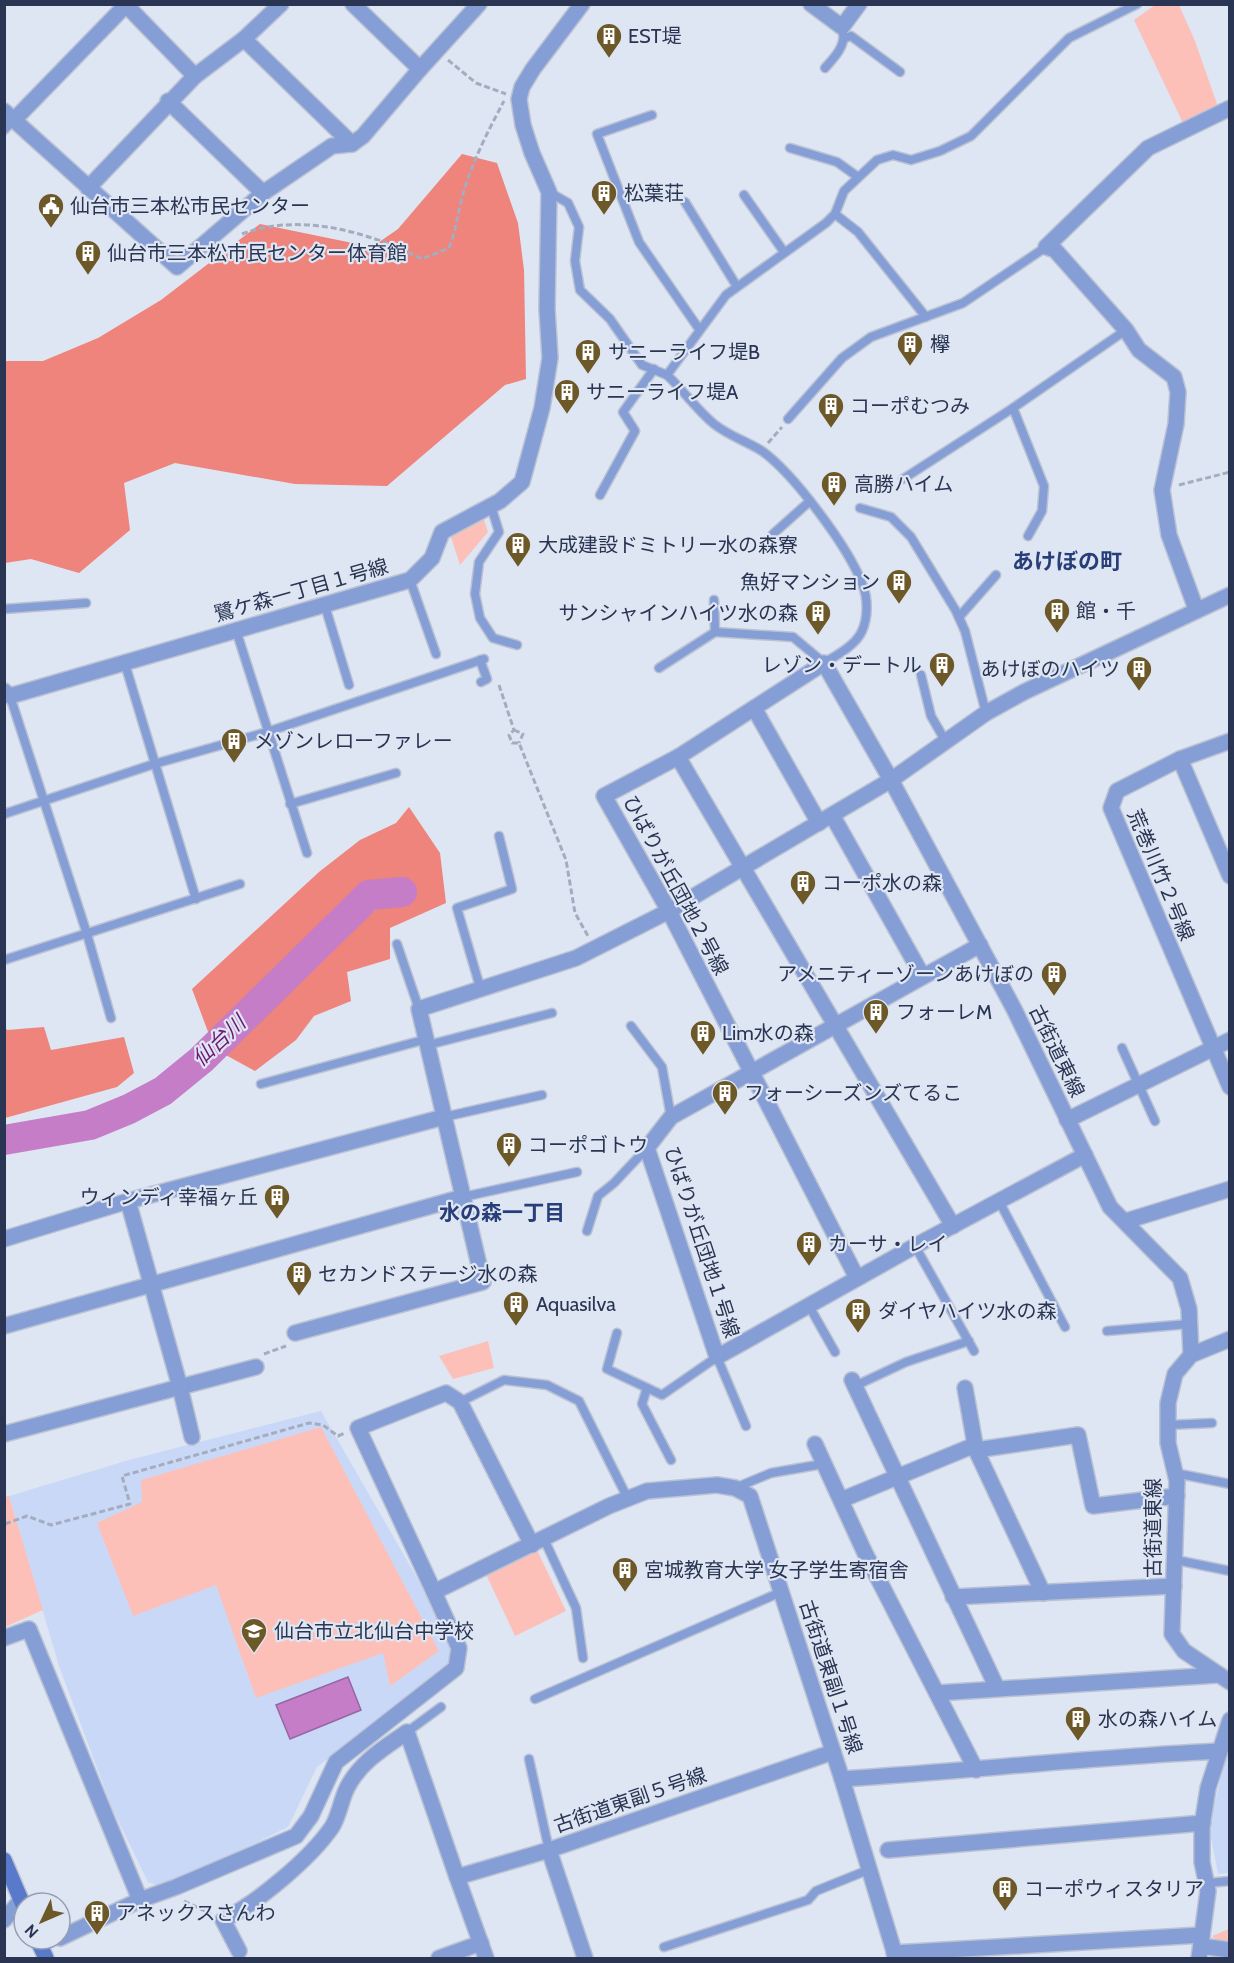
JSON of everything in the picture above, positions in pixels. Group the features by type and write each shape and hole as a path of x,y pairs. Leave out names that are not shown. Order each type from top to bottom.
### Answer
{"street":[{"path":"88,188 168,101 195,76 244,39 281,4"},
{"path":"353,4 420,69"},
{"path":"195,76 125,5 8,120 177,267 263,193 332,146 352,144 363,136 479,4"},
{"path":"549,192 532,153 523,125 519,99 522,87 533,69 582,4"},
{"path":"811,4 843,33 859,4"},
{"path":"244,39 352,144"},
{"path":"168,101 263,193"},
{"path":"1196,609 1169,535 1162,490 1176,424 1178,392 1174,377 1139,350 1126,330 1055,250 1046,247 1148,148 1230,108"},
{"name":"鷺ケ森一丁目１号線","path":"6,695 125,664 410,580 432,558 442,532 491,506 522,482 542,408 550,358 547,309 549,192"},
{"path":"295,1333 483,1282 419,1009 480,987 576,958 669,911 744,869 891,780 986,713 1196,609 1230,595"},
{"path":"824,663 891,780"},
{"name":"ひばりが丘団地２号線","path":"824,663 678,757 604,796 669,911 857,1278"},
{"path":"754,708 819,823"},
{"name":"荒巻川竹２号線","path":"1230,741 1180,759 1117,790 1111,808 1230,1087"},
{"path":"678,757 952,1226"},
{"path":"1180,759 1230,876"},
{"name":"古街道東線","path":"891,780 980,945 1110,1207 1180,1278 1189,1309 1191,1355 1175,1374 1168,1403 1168,1443 1175,1473 1177,1496 1172,1634 1184,1651 1224,1678"},
{"path":"832,815 922,975"},
{"name":"ひばりが丘団地１号線","path":"980,945 922,975 836,1026 671,1117 647,1148 717,1357 915,1246 1085,1155"},
{"path":"1067,1120 1230,1040"},
{"path":"4,1239 128,1201 444,1117"},
{"path":"1126,1221 1230,1189"},
{"path":"4,1326 150,1283 463,1197"},
{"path":"128,1201 192,1437"},
{"path":"1191,1355 1230,1339"},
{"path":"4,1434 180,1387 256,1361"},
{"path":"853,1383 997,1688"},
{"path":"965,1388 975,1447 1043,1593"},
{"path":"72,1932 140,1900 296,1836 311,1816 330,1772 340,1758 456,1668 459,1648 358,1428 446,1393 460,1402 538,1542"},
{"path":"841,1500 975,1447 1078,1435 1094,1506 1177,1496"},
{"path":"815,1444 976,1770"},
{"path":"434,1592 647,1491 717,1485 735,1488"},
{"name":"古街道東副１号線","path":"735,1488 750,1496 842,1779 895,1956"},
{"path":"953,1597 1174,1586"},
{"path":"4,1638 29,1629 140,1900"},
{"path":"937,1693 997,1688 1224,1678"},
{"path":"1201,1946 1208,1891 1203,1862 1203,1823 1208,1788 1230,1720"},
{"path":"239,1951 223,1920 246,1907 302,1860 330,1829 348,1786 356,1774 374,1755 407,1732 486,1959"},
{"path":"842,1779 976,1770 1137,1755 1220,1751"},
{"name":"古街道東副５号線","path":"585,1959 549,1850 833,1752"},
{"path":"888,1850 1203,1823"},
{"path":"457,1877 549,1850"},
{"path":"4,1860 17,1891"},
{"path":"439,1959 481,1943"},
{"path":"895,1956 1201,1946 1230,1950"}],"lane":[{"path":"667,375 699,329 736,285 826,223 834,214 844,191 877,160 892,155 911,160 940,151 971,136 1069,38 1137,4"},
{"path":"825,68 840,51 843,33 851,36 900,72"},
{"path":"652,115 597,134 639,242 699,329"},
{"path":"790,148 837,162 858,177"},
{"path":"549,192 568,203 579,227 575,261 580,290 610,320 642,365 667,375 712,422 732,437 762,451 787,474 819,512 863,586 867,608 862,631 851,644 824,663 793,637 715,632 658,668"},
{"path":"744,195 784,252"},
{"path":"685,202 736,285"},
{"path":"834,214 858,232 926,317"},
{"path":"788,419 842,358 871,337 963,303 1046,247"},
{"path":"903,479 1013,408 1126,330"},
{"path":"600,495 635,430 623,412 654,369"},
{"path":"1013,408 1044,486 1042,511 1028,536"},
{"path":"773,534 810,501"},
{"path":"491,506 499,532 479,562 475,594 480,618 493,638 517,645"},
{"path":"860,508 891,517 911,537 959,617 986,713"},
{"path":"959,617 996,575"},
{"path":"410,580 436,654"},
{"path":"714,600 715,632"},
{"path":"4,609 86,603"},
{"path":"325,606 349,685"},
{"path":"236,630 307,853"},
{"path":"4,814 154,764 267,732 482,660 487,678 481,682"},
{"path":"125,664 196,898"},
{"path":"921,675 931,716 946,742"},
{"path":"6,695 87,934 111,1018"},
{"path":"290,804 396,773"},
{"path":"480,987 456,908 512,889 499,836"},
{"path":"4,960 240,884"},
{"path":"397,944 419,1009"},
{"path":"261,1084 552,1012"},
{"path":"631,1026 662,1067 671,1117"},
{"path":"1122,1048 1155,1121"},
{"path":"444,1117 542,1095"},
{"path":"587,1231 598,1196 614,1183 647,1148"},
{"path":"463,1197 577,1172"},
{"path":"999,1201 1065,1327"},
{"path":"915,1246 974,1352"},
{"path":"809,1306 835,1352"},
{"path":"1107,1331 1189,1324"},
{"path":"617,1333 607,1369 662,1395 717,1357 746,1426"},
{"path":"853,1383 969,1341"},
{"path":"460,1402 504,1380 547,1385 579,1401 628,1499"},
{"path":"646,1388 642,1404 671,1460"},
{"path":"1168,1425 1212,1423"},
{"path":"735,1488 771,1473 823,1464"},
{"path":"1175,1473 1230,1484"},
{"path":"538,1542 576,1608 584,1658"},
{"path":"1176,1560 1230,1571"},
{"path":"535,1699 781,1592"},
{"path":"407,1732 441,1707"},
{"path":"529,1759 549,1850"},
{"path":"664,1947 808,1900 816,1891 868,1870"},
{"path":"1207,1883 1230,1881"}],"path":[{"path":"236,237 243,232 288,224 345,230 391,243 422,259 449,248 457,228 463,195 478,154 507,94 476,83 438,51"},
{"path":"762,451 788,419"},
{"path":"1162,490 1230,472"},
{"path":"496,677 514,730 523,734 519,743 566,860 575,913 595,948"},
{"path":"514,730 509,735 510,740 519,743"},
{"path":"256,1361 287,1346"},
{"path":"5,1524 27,1516 51,1525 130,1504 122,1476 309,1423 323,1425 338,1436 341,1435"},
{"path":"176,1887 182,1900 223,1920"}],"shaded area":[{"path":"1155,5 1179,5 1195,41 1218,107 1183,123 1134,20"},
{"path":"462,154 497,163 518,223 524,270 526,379 505,385 387,486 295,484 175,463 124,483 130,530 79,573 31,559 5,563 5,361 43,361 98,338 161,300 260,224 372,247 398,229"},
{"path":"483,517 488,532 460,565 451,537"},
{"path":"409,807 440,853 446,903 390,928 390,959 347,972 351,1001 314,1016 296,1040 255,1071 222,1053 379,906 404,903 404,880 361,883 210,1037 192,989 319,872 360,840 396,823"},
{"path":"5,1027 7,1030 44,1027 51,1050 124,1037 134,1073 117,1087 5,1118"},
{"path":"488,1341 494,1368 453,1379 439,1356"},
{"name":"仙台市立北仙台中学校","path":"321,1411 454,1642 449,1666 317,1767 288,1827 165,1888 148,1882 112,1808 59,1666 9,1496 129,1460"},
{"path":"321,1427 439,1651 390,1686 383,1653 256,1698 216,1585 133,1616 97,1523 142,1502 141,1480"},
{"path":"9,1496 43,1610 5,1627 4,1497"},
{"path":"536,1548 566,1611 515,1636 485,1572"},
{"path":"348,1677 361,1710 290,1739 276,1705"},
{"path":"1229,1746 1229,1873 1218,1874 1209,1826"},
{"path":"1229,1929 1229,1943 1217,1941 1212,1936"}],"waterway":[{"name":"仙台川","path":"4,1140 90,1125 129,1109 163,1091 201,1060 369,895 402,892"}],"place":[{"name":"EST堤","path":"609,59"},
{"name":"松葉荘","path":"604,216"},
{"name":"仙台市三本松市民センター","path":"51,229"},
{"name":"仙台市三本松市民センター体育館","path":"88,276"},
{"name":"欅","path":"910,367"},
{"name":"サニーライフ堤B","path":"588,375"},
{"name":"サニーライフ堤A","path":"567,415"},
{"name":"コーポむつみ","path":"831,429"},
{"name":"高勝ハイム","path":"834,507"},
{"name":"大成建設ドミトリー水の森寮","path":"518,568"},
{"name":"魚好マンション","path":"899,605"},
{"name":"館・千","path":"1057,634"},
{"name":"サンシャインハイツ水の森","path":"818,636"},
{"name":"レゾン・デートル","path":"942,688"},
{"name":"あけぼのハイツ","path":"1139,692"},
{"name":"メゾンレローファレー","path":"234,764"},
{"name":"コーポ水の森","path":"803,906"},
{"name":"アメニティーゾーンあけぼの","path":"1054,997"},
{"name":"フォーレM","path":"876,1035"},
{"name":"Lim水の森","path":"703,1056"},
{"name":"フォーシーズンズてるこ","path":"725,1116"},
{"name":"コーポゴトウ","path":"509,1168"},
{"name":"ウィンディ幸福ヶ丘","path":"277,1220"},
{"name":"カーサ・レイ","path":"809,1267"},
{"name":"セカンドステージ水の森","path":"299,1297"},
{"name":"Aquasilva","path":"516,1327"},
{"name":"ダイヤハイツ水の森","path":"858,1334"},
{"name":"宮城教育大学 女子学生寄宿舎","path":"625,1593"},
{"name":"仙台市立北仙台中学校","path":"254,1654"},
{"name":"水の森ハイム","path":"1078,1742"},
{"name":"コーポウィスタリア","path":"1005,1912"},
{"name":"アネックスさんわ","path":"97,1936"}],"district":[{"name":"あけぼの町","path":"1067,561"},
{"name":"水の森一丁目","path":"502,1213"}]}
